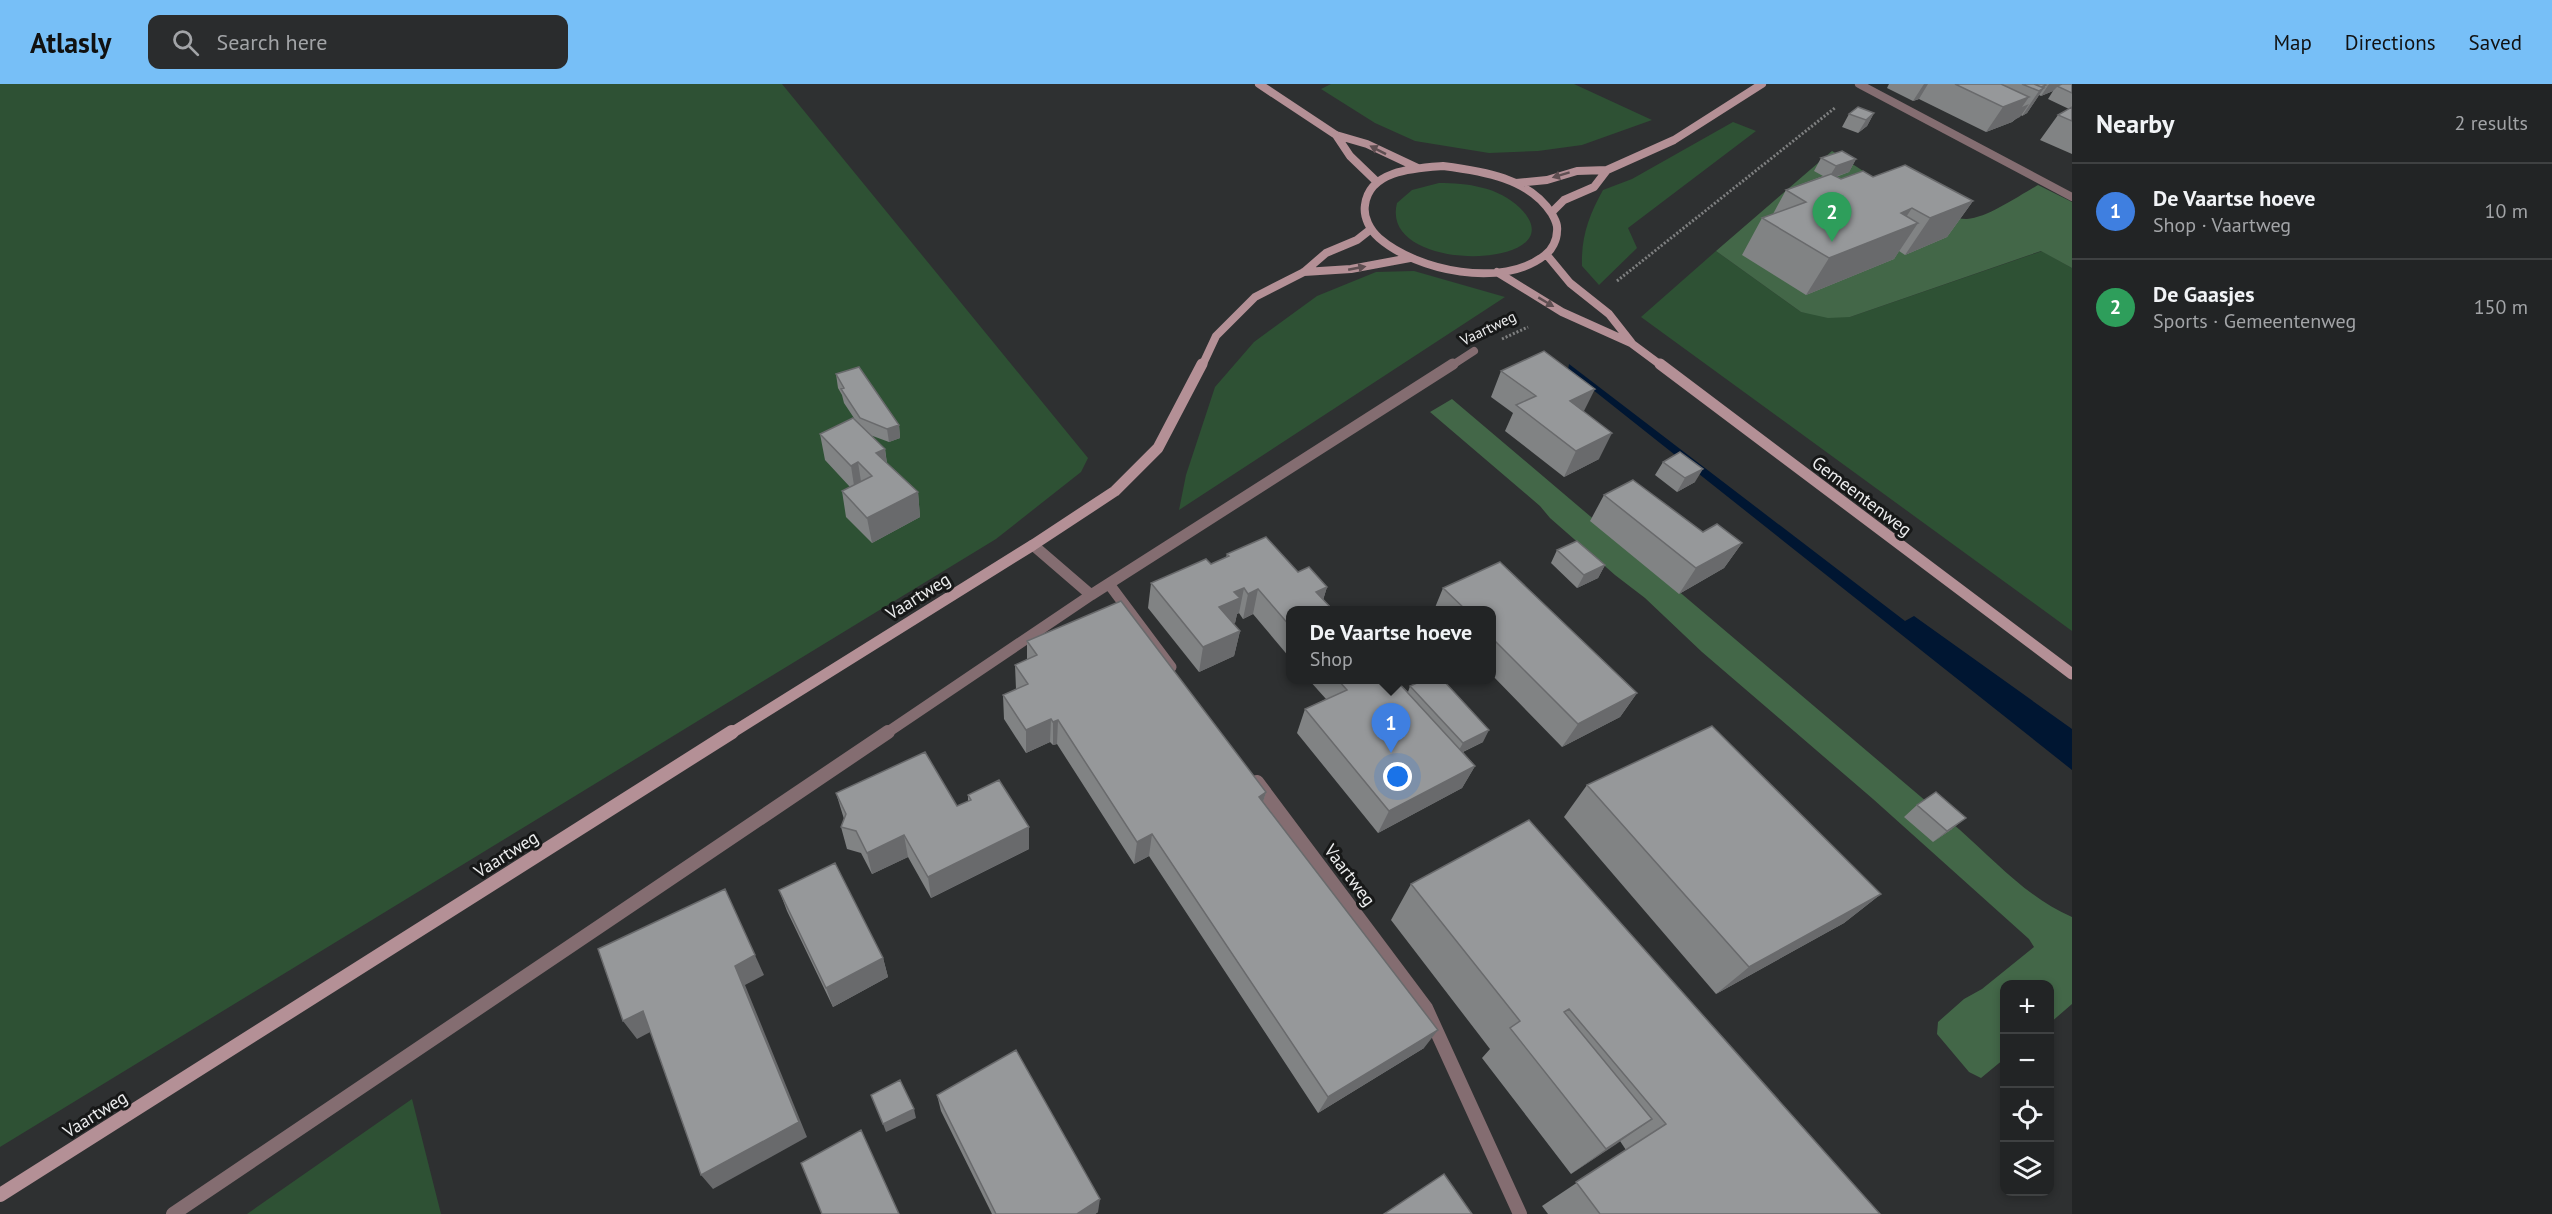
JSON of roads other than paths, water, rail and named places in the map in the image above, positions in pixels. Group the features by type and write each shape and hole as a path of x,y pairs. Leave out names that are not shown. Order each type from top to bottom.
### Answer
{"street":[{"path":"1259,84 1336,135 1366,144 1419,168"},
{"path":"1516,183 1547,180 1576,171 1607,170 1674,140 1762,84"},
{"path":"1863,85 2072,197"},
{"path":"1336,135 1350,156 1377,182"},
{"path":"1443,166 1468,169 1493,174 1516,183 1537,196 1551,212 1558,227 1556,241 1546,254 1526,266 1497,272 1467,272 1438,267 1410,258 1387,245 1371,229 1364,216 1364,204 1368,192 1377,182 1396,173 1419,168 1443,166"},
{"path":"1551,212 1564,200 1594,187 1607,170"},
{"name":"Vaartweg","path":"0,1196 670,771 1033,545 1115,491 1158,448 1185,400 1216,336 1255,297 1304,272 1326,253 1357,240 1371,229"},
{"name":"Gemeentenweg","path":"1546,254 1570,283 1609,314 1631,343"},
{"name":"Vaartweg","path":"1304,272 1351,269 1410,258"},
{"name":"Gemeentenweg","path":"1497,272 1562,312 1631,343 2072,674"},
{"name":"Vaartweg","path":"173,1214 1091,595 1474,351"},
{"path":"1033,545 1091,595"},
{"path":"1108,584 1179,678"},
{"name":"Vaartweg","path":"1250,772 1426,1008 1520,1214"}],"water":[{"path":"1569,364 1905,621 1914,616 2072,729 2072,770 1568,370"}],"place":[{"name":"De Gaasjes","path":"1832,242"},
{"name":"De Vaartse hoeve","path":"1391,753"}]}
